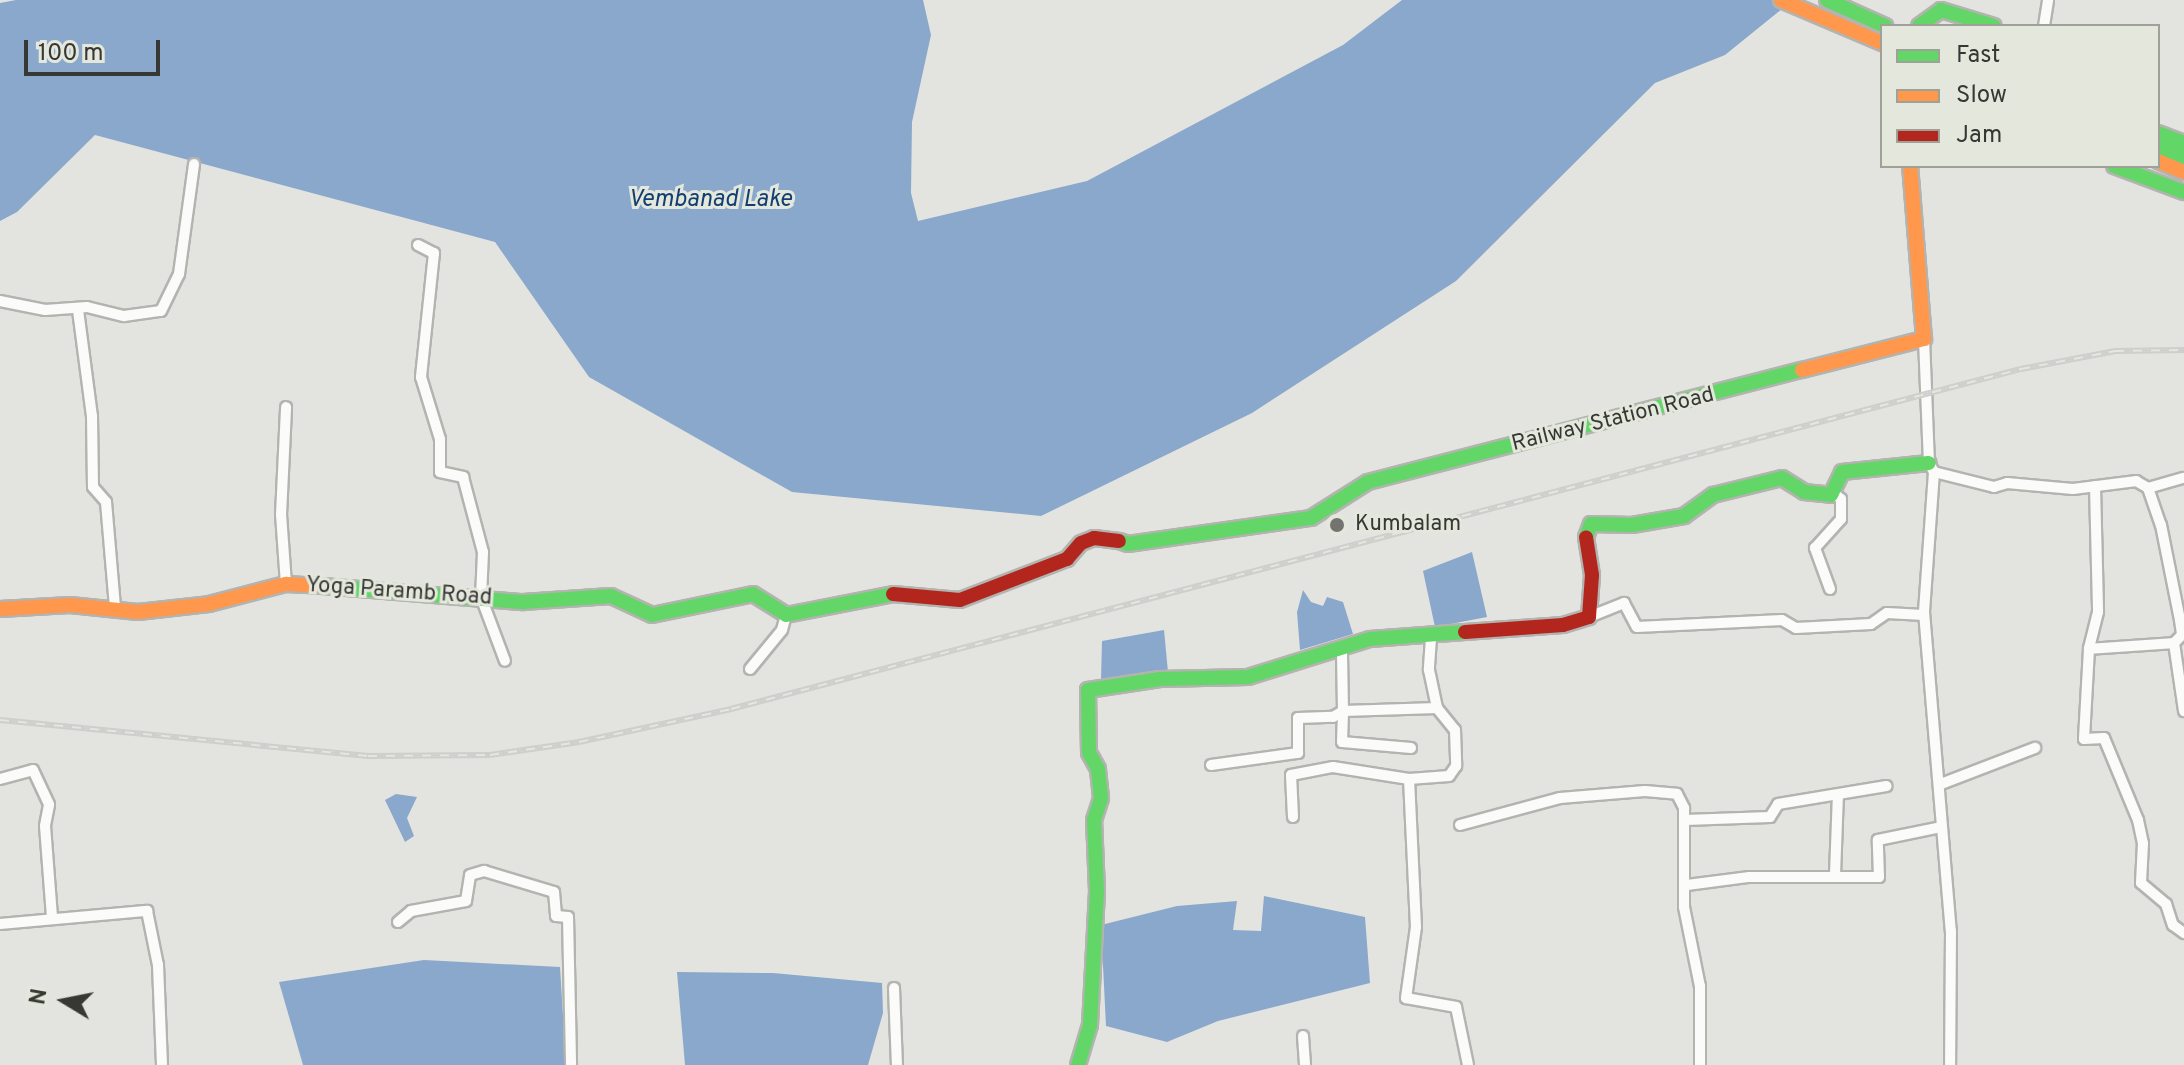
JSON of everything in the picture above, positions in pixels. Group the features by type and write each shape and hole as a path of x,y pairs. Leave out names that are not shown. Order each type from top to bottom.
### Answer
{"main road":[{"path":"1781,0 1880,42"},
{"path":"1827,0 1881,24"},
{"path":"1920,24 1941,10 1987,24"},
{"path":"2160,134 2184,143"},
{"path":"2160,148 2184,157"},
{"path":"2160,162 2184,172"},
{"path":"1910,168 1924,339"},
{"path":"2119,168 2184,192"},
{"name":"Railway Station Road","path":"786,615 899,593 960,600 1067,559 1094,538 1107,536 1128,544 1311,518 1368,482 1924,339"},
{"path":"1078,1065 1090,1025 1091,941 1097,891 1094,820 1101,784 1089,753 1088,690 1160,679 1248,677 1342,651 1370,639 1431,638 1563,625 1589,617 1592,575 1585,532 1591,524 1642,524 1684,516 1713,495 1782,478 1804,492 1832,492 1842,472 1932,468"},
{"name":"Yoga Paramb Road","path":"0,609 115,608 138,612 209,604 286,584 523,602 611,596 652,615 759,594 774,611 786,615"}],"street":[{"path":"2044,24 2048,0"},
{"path":"0,301 45,310 141,315 167,305 179,274 194,164"},
{"path":"418,245 434,253 421,377 440,439 440,472 463,477 483,552 481,597 505,661"},
{"path":"78,310 92,416 93,487 106,502 115,608"},
{"path":"1924,339 1932,468 1924,615 1941,784 1941,827 1951,931 1950,1065"},
{"path":"286,407 281,515 286,584"},
{"path":"1932,468 1972,477 1994,487 2007,483 2095,486 2136,481 2148,488 2161,525 2182,635 2174,643 2089,649"},
{"path":"2148,488 2184,478"},
{"path":"2095,486 2098,612 2089,649 2084,739 2104,738 2141,832 2141,883 2166,904 2173,925 2184,933"},
{"path":"1830,589 1815,548 1841,519 1841,499 1832,492"},
{"path":"1589,617 1624,603 1637,627 1782,620 1796,628 1871,624 1887,613 1924,615"},
{"path":"750,669 782,630 786,615"},
{"path":"1293,817 1291,775 1333,767 1409,779 1449,776 1456,766 1455,730 1437,708 1429,670 1431,638"},
{"path":"2174,643 2184,711"},
{"path":"1342,651 1342,742 1411,748"},
{"path":"1211,765 1298,753 1298,718 1333,717 1343,711 1437,708"},
{"path":"1941,784 2035,748"},
{"path":"0,779 33,770 49,805 45,826 52,916"},
{"path":"1409,779 1410,867 1416,901 1406,998 1456,1007 1468,1065"},
{"path":"1685,820 1770,817 1778,804 1887,786"},
{"path":"1460,825 1560,798 1645,791 1677,794 1685,820 1687,885 1684,907 1700,986 1700,1065"},
{"path":"1835,875 1838,795"},
{"path":"1687,885 1835,875 1879,877 1878,840 1941,827"},
{"path":"398,922 411,911 466,901 470,875 484,871 554,892 556,916 568,917 571,1065"},
{"path":"0,924 52,916 147,911 158,965 162,1065"},
{"path":"894,988 897,1065"},
{"path":"1303,1036 1305,1065"}],"water":[{"name":"Vembanad Lake","path":"16,0 923,0 931,35 912,122 911,193 918,221 1087,181 1343,45 1402,0 1793,0 1725,55 1655,83 1456,281 1252,413 1041,516 792,492 589,377 495,242 95,135 17,212 0,221 0,3"},
{"path":"1472,552 1487,617 1435,627 1423,571"},
{"path":"1303,590 1311,602 1323,606 1327,597 1343,602 1353,634 1300,650 1297,612"},
{"path":"1164,630 1168,672 1101,680 1102,641"},
{"path":"396,794 417,797 407,818 414,836 405,842 385,800"},
{"path":"1264,896 1365,917 1370,983 1218,1021 1167,1042 1106,1026 1101,925 1177,906 1237,901 1233,930 1261,931"},
{"path":"424,960 560,967 566,1065 303,1065 279,982"},
{"path":"677,972 773,973 882,983 883,1013 868,1065 685,1065"}],"railway":[{"path":"0,720 368,756 490,755 579,742 731,709 2021,369 2115,351 2184,350"}],"traffic: fast":[{"path":"1827,0 1881,24"},
{"path":"1922,24 1941,10 1987,24"},
{"path":"2160,134 2184,143"},
{"path":"2160,148 2184,157"},
{"path":"2119,168 2184,192"},
{"path":"1119,541 1128,544 1311,518 1368,482 1802,370"},
{"path":"1586,537 1591,524 1632,525 1684,516 1713,495 1782,478 1804,492 1831,495 1842,472 1929,463"},
{"path":"322,586 523,602 611,596 652,615 753,594 786,615 893,594"},
{"path":"1078,1065 1090,1025 1097,891 1094,820 1101,798 1098,769 1089,753 1088,690 1160,679 1248,677 1370,639 1465,632"}],"traffic: slow":[{"path":"1781,0 1880,42"},
{"path":"2160,162 2184,172"},
{"path":"1802,370 1924,339 1910,168"},
{"path":"0,609 70,605 138,612 209,604 286,584 322,586"}],"traffic: jam":[{"path":"1465,632 1563,625 1589,617 1592,575 1586,537"},
{"path":"893,594 960,600 1067,559 1081,543 1094,538 1119,541"}],"place":[{"name":"Kumbalam","path":"1337,525"}]}
